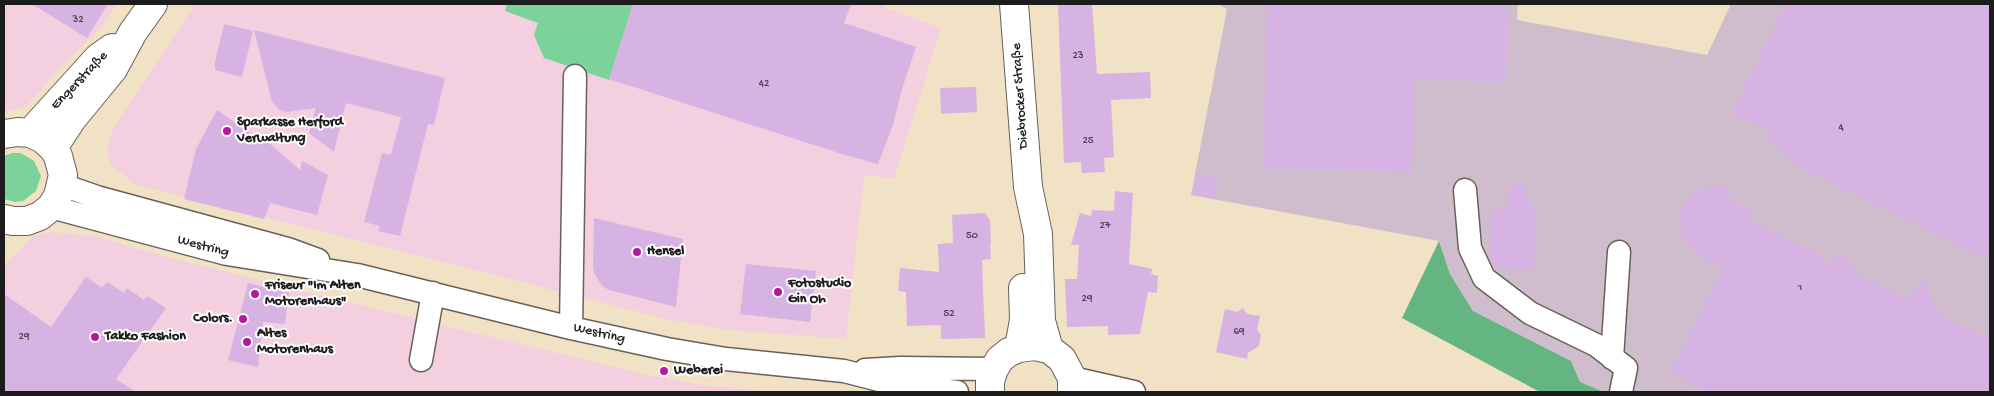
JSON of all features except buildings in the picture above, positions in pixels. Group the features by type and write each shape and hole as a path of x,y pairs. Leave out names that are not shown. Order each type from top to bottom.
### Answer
{"main road":[{"name":"Engerstraße","path":"53,148 106,64 133,32 153,4"},
{"name":"Diebrocker Straße","path":"1014,4 1028,187 1038,234 1041,321 1048,349"},
{"name":"Engerstraße","path":"17,134 106,64"},
{"path":"4,219 27,221 40,216 57,196 62,165 53,148 43,139 17,134"},
{"name":"Diebrocker Straße","path":"1019,348 1024,320 1022,234 1028,187"},
{"path":"992,380 1000,359 1009,352 1019,348 1034,346 1048,349 1062,359 1072,385"}],"street":[{"path":"571,328 575,76"},
{"path":"1465,190 1470,248 1484,278 1530,313 1596,345 1619,363"},
{"name":"Westring","path":"57,196 227,254 357,274 571,328 667,349 726,359 844,371 891,383 957,392"},
{"path":"1619,252 1619,363 1621,392"},
{"path":"421,360 433,293"},
{"name":"Westring","path":"844,371 900,368 992,380"},
{"path":"1072,385 1134,392"}],"shaded area":[{"path":"4,4 117,4 105,23 62,65 27,106 4,112"},
{"path":"195,4 886,4 886,8 941,28 894,179 864,175 846,339 729,330 671,320 134,184 110,164 107,147 112,130"},
{"path":"1218,4 1518,4 1517,20 1707,55 1731,4 1990,4 1990,392 1604,392 1580,382 1571,361 1473,311 1450,274 1439,241 1191,195 1227,9"},
{"path":"50,232 93,236 178,260 638,373 702,385 771,392 4,392 4,265 32,236"}],"green space":[{"path":"507,4 633,4 609,80 544,58 534,35 538,23 505,11"},
{"path":"12,153 21,153 34,161 41,176 36,191 23,201 15,202 4,199 4,156"},
{"path":"1439,241 1450,274 1473,311 1571,361 1580,382 1604,392 1540,392 1402,318"}],"place":[{"name":"Sparkasse Herford Verwaltung","path":"227,131"},
{"name":"Hensel","path":"637,252"},
{"name":"Fotostudio Gin Oh","path":"778,292"},
{"name":"Friseur \"Im Alten Motorenhaus\"","path":"255,294"},
{"name":"Colors.","path":"243,319"},
{"name":"Takko Fashion","path":"95,337"},
{"name":"Altes Motorenhaus","path":"247,342"},
{"name":"Weberei","path":"664,371"}]}
